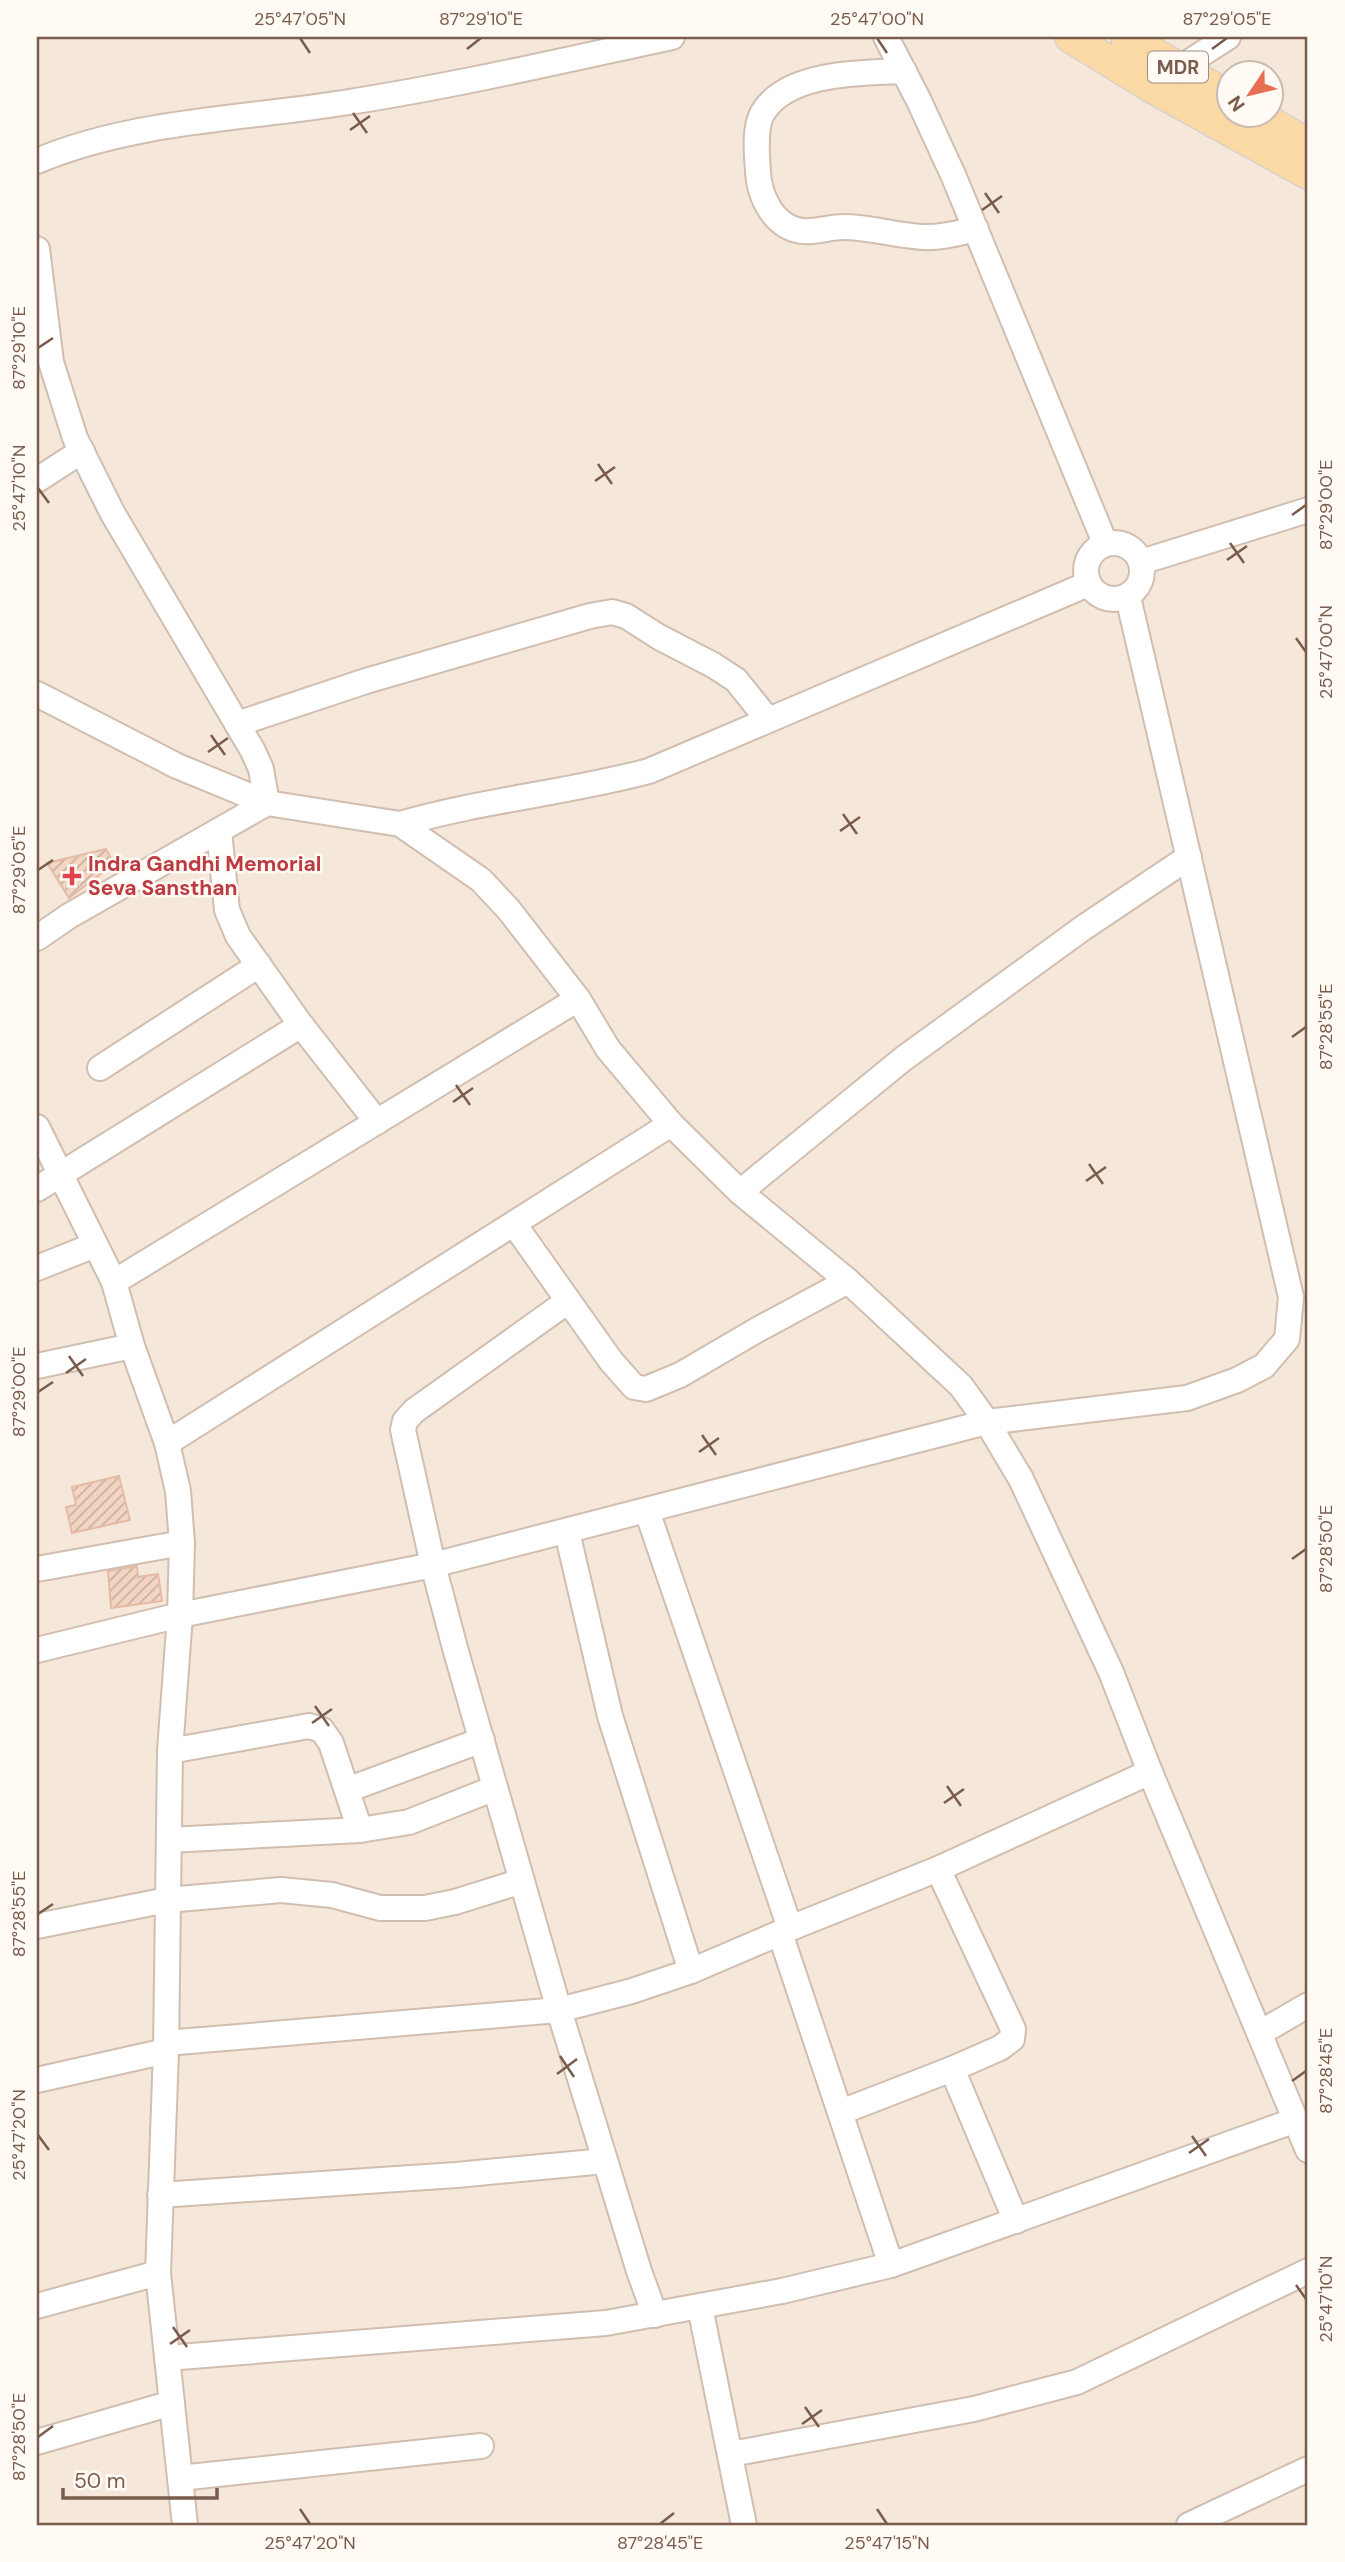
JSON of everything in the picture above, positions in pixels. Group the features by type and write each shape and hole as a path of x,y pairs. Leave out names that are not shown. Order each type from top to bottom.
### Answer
{"main road":[{"name":"MDR","path":"1070,37 1151,87 1308,174"},
{"name":"MDR","path":"1126,37 1216,89"},
{"path":"1284,130 1308,144"}],"street":[{"path":"37,161 69,147 146,130 347,103 439,87 639,40 672,37"},
{"path":"886,37 905,71 976,229 1105,543"},
{"path":"1180,68 1228,37"},
{"path":"905,71 845,74 817,79 788,90 771,103 761,115 758,135 759,189 785,226 799,231 823,231 841,227 924,237 976,229"},
{"path":"37,249 42,333 75,438 113,514 261,769 267,803"},
{"path":"37,480 82,451"},
{"path":"1141,562 1308,510"},
{"path":"1116,541 1124,544 1141,562 1142,578 1128,597 1111,599 1098,594 1088,584 1087,558 1093,550 1105,543 1116,541"},
{"path":"37,694 177,766 267,803 400,824 479,803 606,783 649,771 1088,584"},
{"path":"37,1650 180,1615 433,1565 987,1422 1187,1398 1237,1380 1264,1366 1298,1341 1128,597"},
{"path":"237,724 366,681 612,612 626,615 659,637 736,680 768,720"},
{"path":"37,938 69,916 267,803"},
{"path":"400,824 481,880 509,910 578,999 608,1049 671,1124 740,1192 848,1281 961,1386 987,1422 1021,1479 1100,1648 1308,2150"},
{"path":"219,831 228,910 238,936 301,1025 377,1122"},
{"path":"740,1192 903,1059 1083,928 1189,856"},
{"path":"100,1068 259,965"},
{"path":"114,1282 578,999"},
{"path":"37,1189 301,1025"},
{"path":"167,1443 671,1124"},
{"path":"37,1127 114,1282 132,1346 167,1443 178,1491 182,1542 180,1615 170,1751 166,2047 158,2273 186,2525"},
{"path":"514,1223 611,1362 634,1387 646,1389 680,1375 848,1281"},
{"path":"37,1268 95,1245"},
{"path":"568,1301 414,1411 405,1422 403,1430 433,1565 495,1788 559,2010 655,2315"},
{"path":"37,1366 132,1346"},
{"path":"648,1511 891,2265"},
{"path":"567,1532 610,1716 691,1971"},
{"path":"37,1569 182,1542"},
{"path":"170,1751 309,1726 323,1730 331,1743 360,1830"},
{"path":"347,1790 482,1741"},
{"path":"37,2080 166,2047 559,2010 632,1991 691,1971 938,1869 1150,1772"},
{"path":"169,1840 360,1830 409,1822 495,1788"},
{"path":"841,2112 952,2069 1000,2048 1012,2039 1013,2028 938,1869"},
{"path":"37,1926 167,1900 281,1890 332,1895 380,1908 425,1908 455,1902 522,1881"},
{"path":"1260,2033 1308,2006"},
{"path":"952,2069 1016,2221"},
{"path":"167,2358 606,2323 782,2291 891,2265 1296,2120"},
{"path":"160,2195 456,2175 605,2161"},
{"path":"732,2454 974,2409 1077,2382 1308,2271"},
{"path":"37,2306 158,2273"},
{"path":"700,2307 732,2454 744,2525"},
{"path":"37,2442 172,2403"},
{"path":"180,2478 481,2446"},
{"path":"1189,2525 1308,2469"}],"shaded area":[{"path":"37,37 1308,37 1308,2525 37,2525"}],"building":[{"path":"106,849 114,864 69,898 47,863"},
{"path":"119,1476 130,1520 72,1533 66,1507 76,1505 72,1487"},
{"path":"137,1566 138,1577 158,1574 162,1601 111,1608 108,1571"}],"place":[{"name":"Indra Gandhi Memorial Seva Sansthan","path":"72,876"}]}
